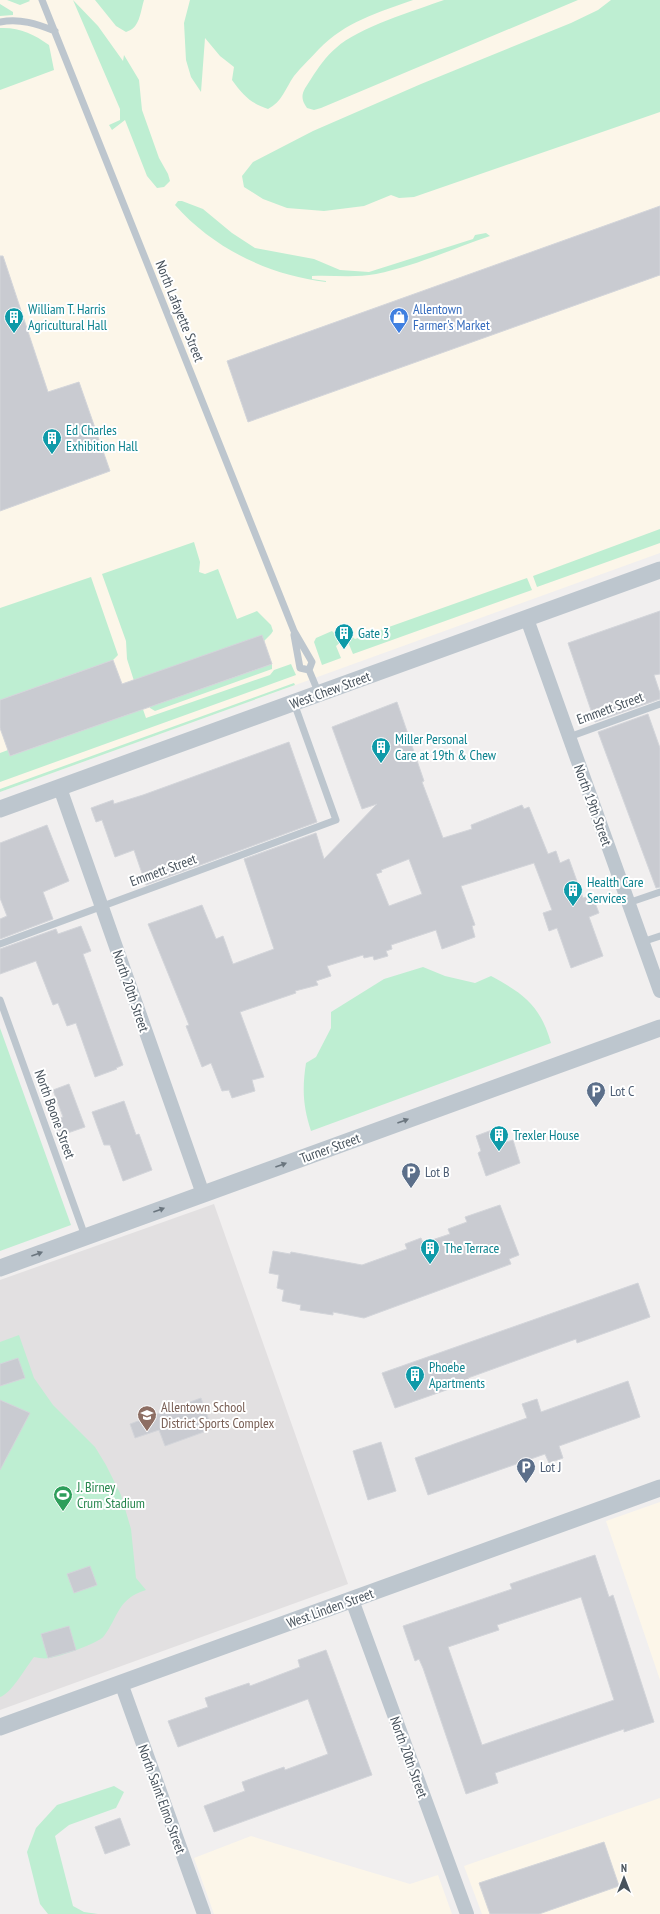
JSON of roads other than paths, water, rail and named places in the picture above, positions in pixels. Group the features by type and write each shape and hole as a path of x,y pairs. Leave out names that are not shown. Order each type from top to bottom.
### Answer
{"street":[{"name":"West Chew Street","path":"0,809 660,570"},
{"name":"North 19th Street","path":"527,619 660,991"},
{"name":"North 20th Street","path":"60,788 203,1194"},
{"name":"Turner Street","path":"0,1268 660,1028"},
{"name":"West Linden Street","path":"0,1727 660,1488"},
{"name":"North 20th Street","path":"352,1600 466,1914"},
{"name":"North Saint Elmo Street","path":"121,1684 204,1914"}],"lane":[{"name":"North Lafayette Street","path":"42,0 294,631 312,662 309,670 319,694"},
{"path":"0,22 10,20 33,23 55,31"},
{"name":"North Lafayette Street","path":"294,631 300,668 309,670"},
{"name":"Emmett Street","path":"0,944 336,820 294,703"},
{"name":"Emmett Street","path":"569,737 660,704"},
{"path":"628,903 660,892"},
{"path":"642,942 660,936"},
{"name":"North Boone Street","path":"0,1000 85,1236"}],"place":[{"name":"William T. Harris Agricultural Hall","path":"14,334"},
{"name":"Allentown Farmer's Market","path":"399,334"},
{"name":"Ed Charles Exhibition Hall","path":"52,455"},
{"name":"Gate 3","path":"344,650"},
{"name":"Miller Personal Care at 19th & Chew","path":"381,764"},
{"name":"Health Care Services","path":"573,907"},
{"name":"Lot C","path":"596,1108"},
{"name":"Trexler House","path":"499,1152"},
{"name":"Lot B","path":"411,1189"},
{"name":"The Terrace","path":"430,1265"},
{"name":"Phoebe Apartments","path":"415,1392"},
{"name":"Allentown School District Sports Complex","path":"147,1432"},
{"name":"Lot J","path":"526,1484"},
{"name":"J. Birney Crum Stadium","path":"63,1512"}]}
